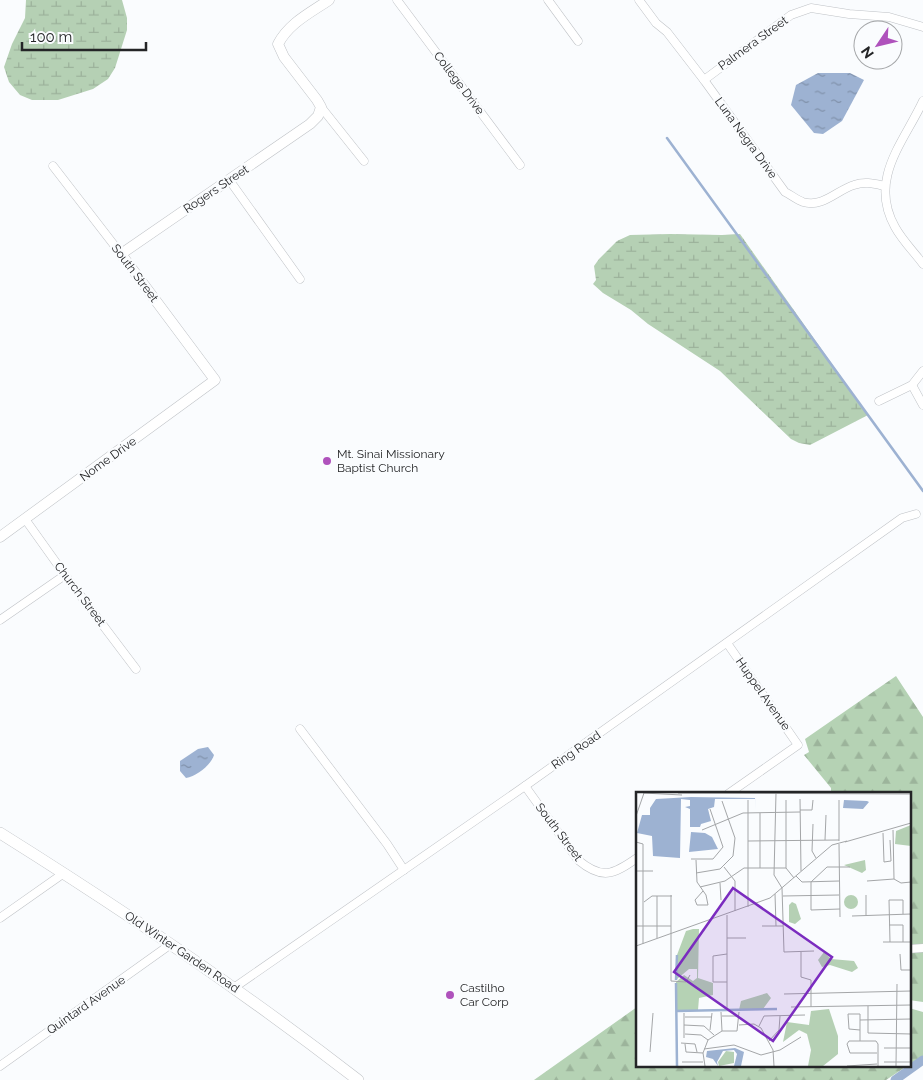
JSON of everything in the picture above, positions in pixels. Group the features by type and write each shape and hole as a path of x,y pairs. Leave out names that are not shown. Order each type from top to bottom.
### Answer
{"main road":[{"name":"Old Winter Garden Road","path":"0,833 64,873 235,987 358,1080"}],"street":[{"path":"329,0 292,24 278,44 284,57 312,92 321,108 364,161"},
{"name":"College Drive","path":"397,0 520,165"},
{"path":"548,0 578,41"},
{"name":"Luna Negra Drive","path":"640,0 656,23 667,32 704,80 785,192 803,202 819,202 854,185 869,182 885,186"},
{"name":"Palmera Street","path":"704,80 791,15 811,8 849,14 889,17 923,27"},
{"path":"923,101 892,159 885,186 886,204 895,227 923,264"},
{"name":"Rogers Street","path":"121,254 230,181 310,124 318,116 321,108"},
{"name":"South Street","path":"53,166 215,380"},
{"path":"230,181 300,279"},
{"path":"879,401 912,385 923,371"},
{"name":"Nome Drive","path":"0,536 215,380"},
{"path":"912,385 923,405"},
{"name":"Ring Road","path":"235,987 525,786 902,518 916,514"},
{"name":"Church Street","path":"25,519 64,575 136,669"},
{"path":"0,620 64,575"},
{"name":"Huppel Avenue","path":"727,643 798,744 731,792"},
{"path":"300,729 387,844 404,870"},
{"name":"South Street","path":"525,786 578,860 588,868 598,873 606,874 618,871 636,859"},
{"path":"0,918 64,873"},
{"name":"Quintard Avenue","path":"0,1066 172,944"},
{"path":"910,948 923,948"}],"green space":[{"path":"26,0 122,0 127,18 127,30 115,68 108,79 93,89 58,100 32,100 20,95 9,82 4,67 12,44 25,18"},
{"path":"740,234 868,415 810,445 799,443 791,439 720,371 648,324 593,284 596,280 594,266 617,241 630,235"},
{"path":"896,676 923,717 923,1002 910,1000 910,792 831,792 831,788 804,755 809,752 805,739"},
{"path":"636,1008 636,1068 904,1068 886,1080 534,1080"},
{"path":"910,1008 923,1012 923,1056 910,1064"}],"water":[{"path":"818,73 850,73 864,80 842,121 823,134 814,133 791,105 796,85"},
{"path":"208,747 214,755 210,763 199,772 186,778 180,771 180,761 198,749"}],"waterway":[{"path":"667,138 923,491"},
{"path":"895,1080 923,1060"}],"place":[{"name":"Mt. Sinai Missionary Baptist Church","path":"327,461"},
{"name":"Castilho Car Corp","path":"450,995"}]}
